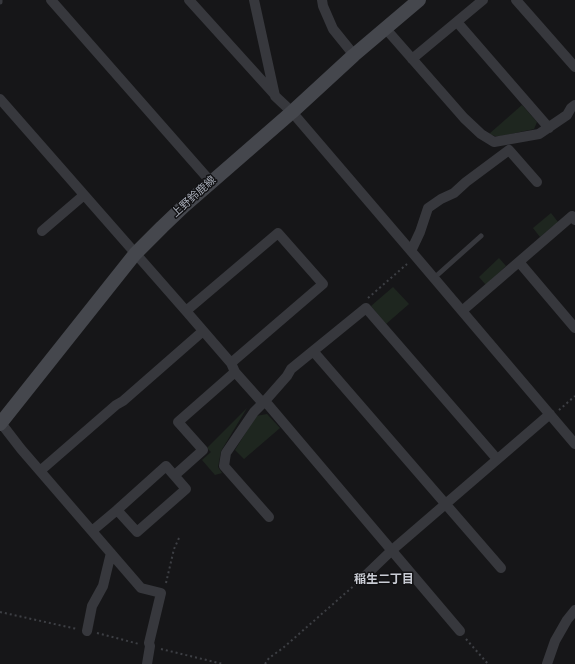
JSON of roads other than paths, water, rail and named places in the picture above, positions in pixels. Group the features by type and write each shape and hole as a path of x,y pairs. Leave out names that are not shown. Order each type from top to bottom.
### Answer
{"main road":[{"name":"上野鈴鹿線","path":"0,423 135,254 184,206 292,112 354,55 419,0"}],"street":[{"path":"51,0 211,182"},
{"path":"189,0 292,112 575,444"},
{"path":"254,0 276,96"},
{"path":"322,0 333,29 354,55"},
{"path":"412,59 483,0"},
{"path":"516,0 575,67"},
{"path":"457,22 549,128"},
{"path":"386,29 464,118 481,134 494,142 539,134 567,116 571,108 575,105"},
{"path":"0,99 186,311 260,400 265,401 460,632"},
{"path":"413,253 428,208 441,198 454,193 466,182 509,150 537,182"},
{"path":"42,231 84,195"},
{"path":"462,311 572,216 575,220"},
{"path":"175,475 203,450 178,422 323,284 278,233 186,311"},
{"path":"519,262 575,328"},
{"path":"269,517 224,466 226,453 254,412 286,376 290,369 366,308 497,459"},
{"path":"40,471 116,404 123,401 203,331"},
{"path":"312,351 501,568"},
{"path":"365,576 391,551 497,459 551,415"},
{"path":"0,423 141,588 161,593 149,643 150,646 146,664"},
{"path":"92,531 166,466 186,489 137,532 116,510"},
{"path":"86,631 92,606 103,586 111,554"},
{"path":"547,664 555,641 567,620 575,610"}],"lane":[{"path":"434,278 481,236"}],"district":[{"name":"稲生二丁目","path":"384,580"}]}
